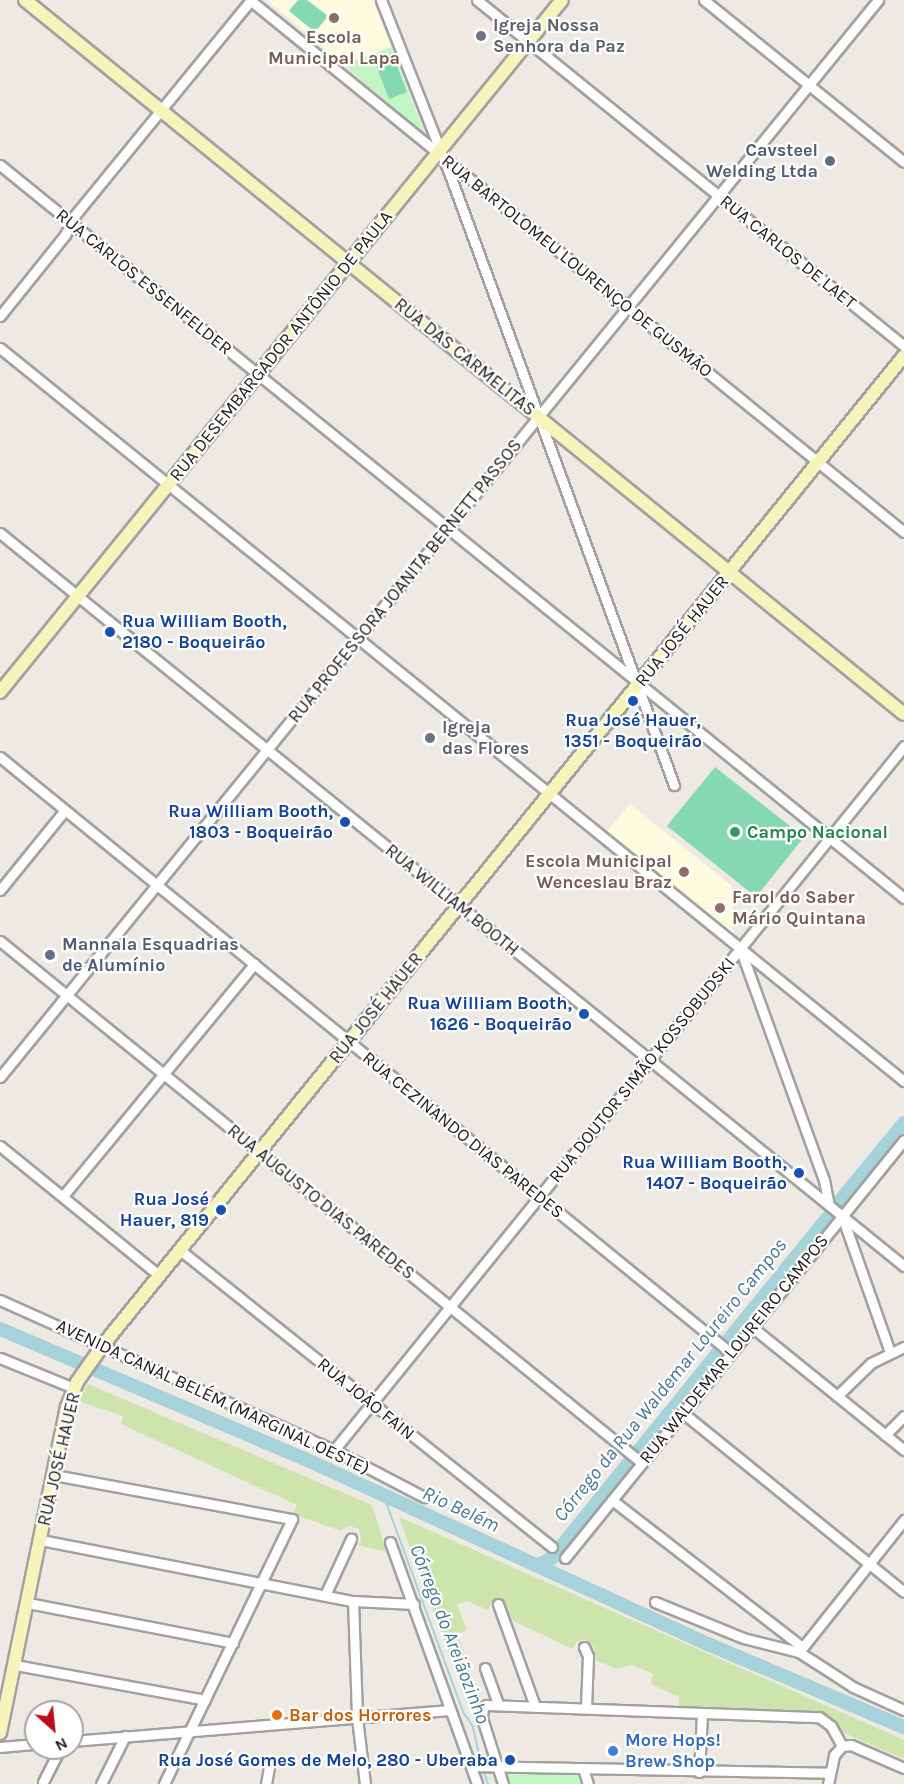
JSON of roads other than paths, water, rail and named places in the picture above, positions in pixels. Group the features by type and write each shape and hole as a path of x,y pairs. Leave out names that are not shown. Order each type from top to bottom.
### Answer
{"main road":[{"name":"RUA DAS CARMELITAS","path":"25,0 904,714"},
{"name":"RUA DESEMBARGADOR ANTÔNIO DE PAULA","path":"0,692 562,0"},
{"name":"RUA JOSÉ HAUER","path":"0,1734 54,1475 76,1385 101,1348 904,356"}],"street":[{"path":"0,316 71,223 250,0"},
{"name":"RUA BARTOLOMEU LOURENÇO DE GUSMÃO","path":"250,0 904,532"},
{"path":"381,0 438,153 450,175 639,684 674,785"},
{"name":"RUA CARLOS DE LAET","path":"477,0 904,346"},
{"path":"704,0 904,162"},
{"name":"RUA PROFESSORA JOANITA BERNETT PASSOS","path":"0,1077 878,0"},
{"name":"RUA CARLOS ESSENFELDER","path":"0,165 904,898"},
{"path":"0,348 904,1081"},
{"name":"RUA WILLIAM BOOTH","path":"0,532 904,1266"},
{"name":"RUA DOUTOR SIMÃO KOSSOBUDSKI","path":"334,1450 904,746"},
{"name":"RUA CEZINANDO DIAS PAREDES","path":"0,757 729,1351"},
{"path":"0,890 65,810"},
{"name":"RUA AUGUSTO DIAS PAREDES","path":"0,941 639,1461"},
{"path":"740,948 824,1180 829,1205"},
{"path":"63,1196 254,964"},
{"name":"RUA WALDEMAR LOUREIRO CAMPOS","path":"565,1558 612,1500 639,1461 683,1413 729,1351 753,1327 904,1140"},
{"path":"0,1146 160,1276"},
{"path":"842,1216 890,1352"},
{"name":"RUA JOÃO FAIN","path":"180,1250 552,1547"},
{"name":"AVENIDA CANAL BELÉM (MARGINAL OESTE)","path":"0,1300 101,1348 334,1450 424,1497"},
{"path":"753,1327 904,1450"},
{"path":"837,1396 860,1371 890,1352 904,1347"},
{"path":"0,1358 76,1385"},
{"path":"683,1413 904,1592"},
{"path":"885,1435 904,1416"},
{"path":"54,1475 292,1519 260,1580 233,1643 164,1784"},
{"path":"612,1500 774,1626 801,1650 859,1690 904,1710"},
{"path":"801,1650 904,1520"},
{"path":"326,1593 351,1539"},
{"path":"41,1540 260,1580 326,1593 353,1601 414,1604"},
{"path":"390,1542 477,1784"},
{"path":"353,1601 357,1718 365,1784"},
{"path":"655,1602 743,1638 801,1650"},
{"path":"28,1603 233,1643"},
{"path":"498,1604 535,1706"},
{"path":"759,1640 774,1626"},
{"path":"584,1647 588,1656 586,1707"},
{"path":"15,1665 205,1700"},
{"path":"485,1668 498,1704"},
{"path":"502,1784 482,1718 483,1707 498,1704 819,1717 831,1726 842,1746"},
{"path":"84,1740 450,1710"},
{"path":"699,1772 702,1714"},
{"path":"101,1784 125,1736"},
{"path":"0,1746 24,1745"},
{"path":"828,1784 834,1755 842,1746 850,1745 904,1768"},
{"path":"43,1782 54,1760"},
{"path":"471,1766 829,1773"},
{"path":"266,1784 269,1767"},
{"path":"583,1768 588,1784"},
{"path":"741,1784 742,1773"}],"waterway":[{"name":"Córrego da Rua Waldemar Loureiro Campos","path":"840,1201 904,1123"},
{"name":"Córrego da Rua Waldemar Loureiro Campos","path":"541,1564 552,1558 827,1218"},
{"name":"Rio Belém","path":"0,1329 303,1458 708,1644 904,1727"},
{"name":"Córrego do Areiãozinho","path":"383,1494 463,1712 473,1727 481,1764"},
{"name":"Córrego do Areiãozinho","path":"483,1770 488,1784"}],"place":[{"name":"Escola Municipal Lapa","path":"334,18"},
{"name":"Igreja Nossa Senhora da Paz","path":"481,36"},
{"name":"Cavsteel Welding Ltda","path":"830,161"},
{"name":"Rua William Booth, 2180 - Boqueirão","path":"110,632"},
{"name":"Rua José Hauer, 1351 - Boqueirão","path":"633,701"},
{"name":"Igreja das Flores","path":"430,738"},
{"name":"Rua William Booth, 1803 - Boqueirão","path":"345,822"},
{"name":"Campo Nacional","path":"735,832"},
{"name":"Escola Municipal Wenceslau Braz","path":"684,872"},
{"name":"Farol do Saber Mário Quintana","path":"720,908"},
{"name":"Mannala Esquadrias de Alumínio","path":"50,955"},
{"name":"Rua William Booth, 1626 - Boqueirão","path":"584,1014"},
{"name":"Rua William Booth, 1407 - Boqueirão","path":"799,1173"},
{"name":"Rua José Hauer, 819","path":"221,1210"},
{"name":"Bar dos Horrores","path":"277,1715"},
{"name":"More Hops! Brew Shop","path":"613,1751"},
{"name":"Rua José Gomes de Melo, 280 - Uberaba","path":"510,1760"}]}
